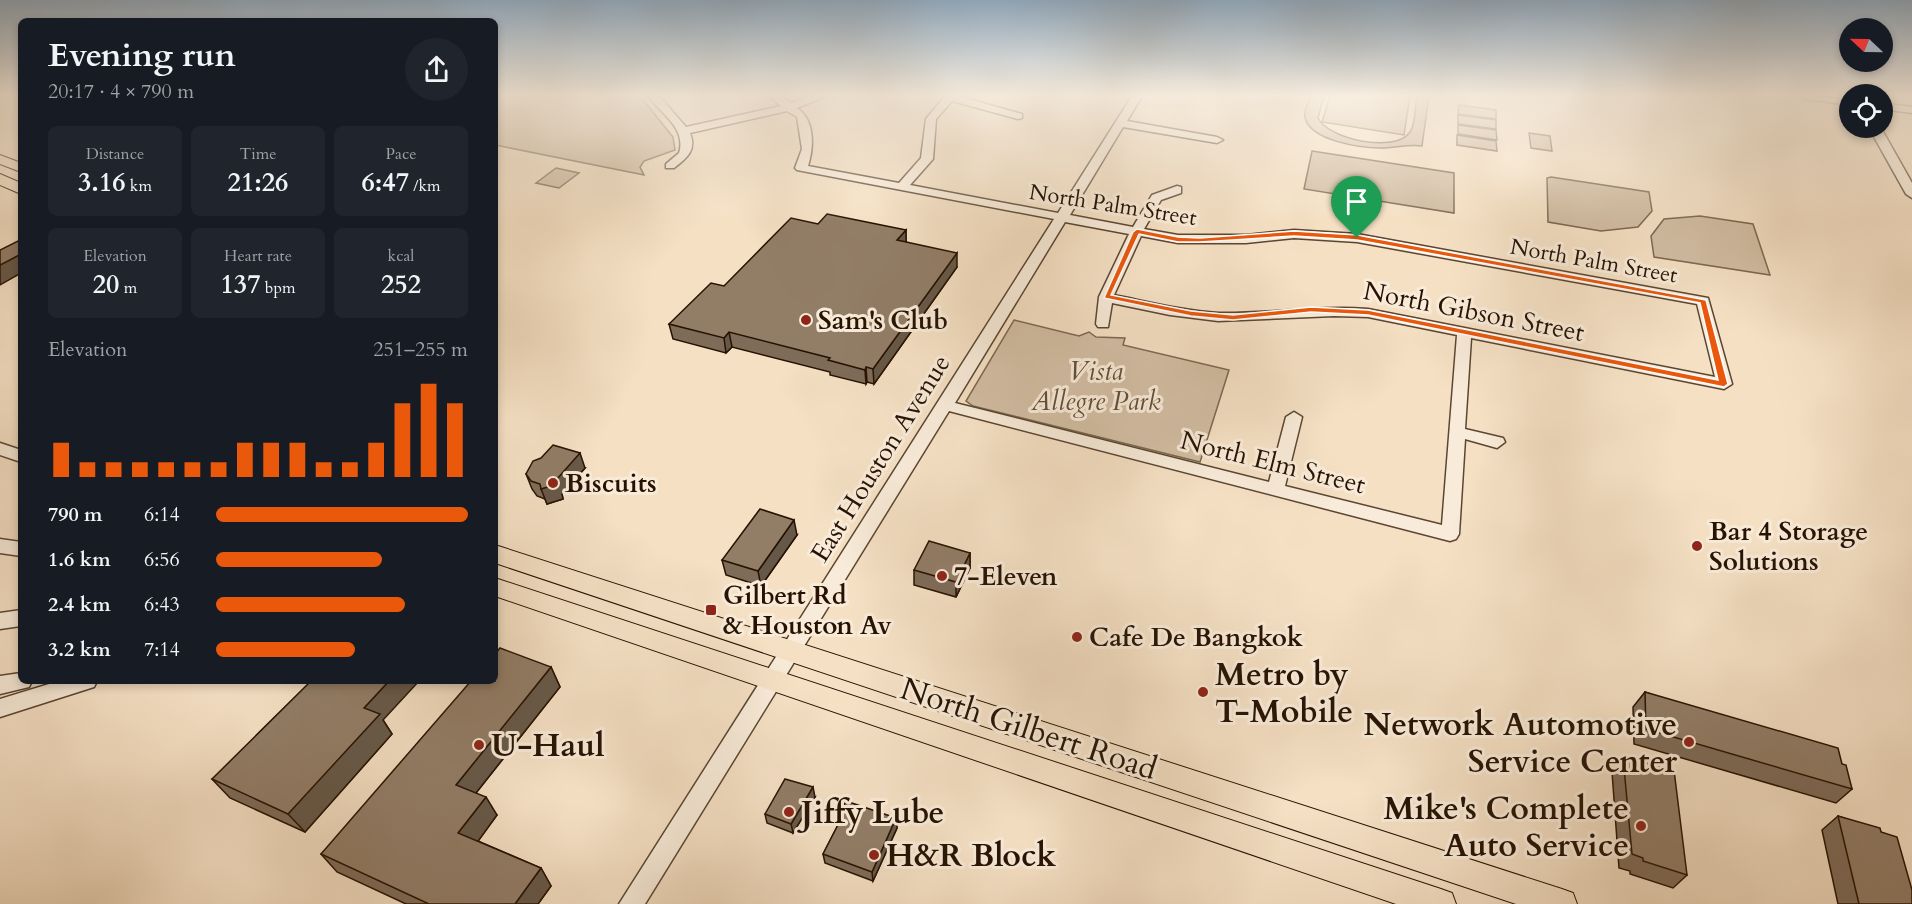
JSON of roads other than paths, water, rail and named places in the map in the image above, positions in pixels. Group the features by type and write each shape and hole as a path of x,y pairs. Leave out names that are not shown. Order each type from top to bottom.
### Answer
{"main road":[{"path":"0,159 18,167"},
{"path":"0,179 18,187"},
{"name":"North Gilbert Road","path":"498,555 783,665 1441,904"},
{"name":"North Gilbert Road","path":"498,588 783,665 1381,846 1562,904"},
{"path":"1378,883 1381,846"}],"street":[{"path":"670,166 685,153 686,138"},
{"name":"North Palm Street","path":"806,138 808,149 801,168 1137,232 1200,240 1294,234 1357,238 1703,302 1724,384"},
{"path":"902,187 927,159 930,138"},
{"name":"East Houston Avenue","path":"631,904 1111,138"},
{"path":"1207,138 1217,140"},
{"path":"1881,138 1912,194"},
{"path":"1103,324 1106,297 1137,232 1156,198 1177,190"},
{"name":"North Gibson Street","path":"1106,297 1180,312 1233,317 1338,309 1368,313 1724,384"},
{"path":"1464,333 1457,432 1497,442"},
{"name":"North Elm Street","path":"944,405 1450,534 1457,432"},
{"path":"1276,488 1294,417"},
{"path":"0,449 18,455"},
{"path":"0,546 18,549"},
{"path":"0,621 18,618"},
{"path":"0,685 18,682"},
{"path":"0,708 77,684"}],"place":[{"name":"Sam's Club","path":"806,320"},
{"name":"Biscuits","path":"553,483"},
{"name":"Bar 4 Storage Solutions","path":"1697,546"},
{"name":"7-Eleven","path":"942,576"},
{"name":"Gilbert Rd & Houston Av","path":"711,610"},
{"name":"Cafe De Bangkok","path":"1077,637"},
{"name":"Metro by T-Mobile","path":"1203,692"},
{"name":"Network Automotive Service Center","path":"1689,742"},
{"name":"U-Haul","path":"479,745"},
{"name":"Jiffy Lube","path":"789,812"},
{"name":"Mike's Complete Auto Service","path":"1641,826"},
{"name":"H&R Block","path":"874,855"}],"park label":[{"name":"Vista Allegre Park","path":"1096,386"}]}
